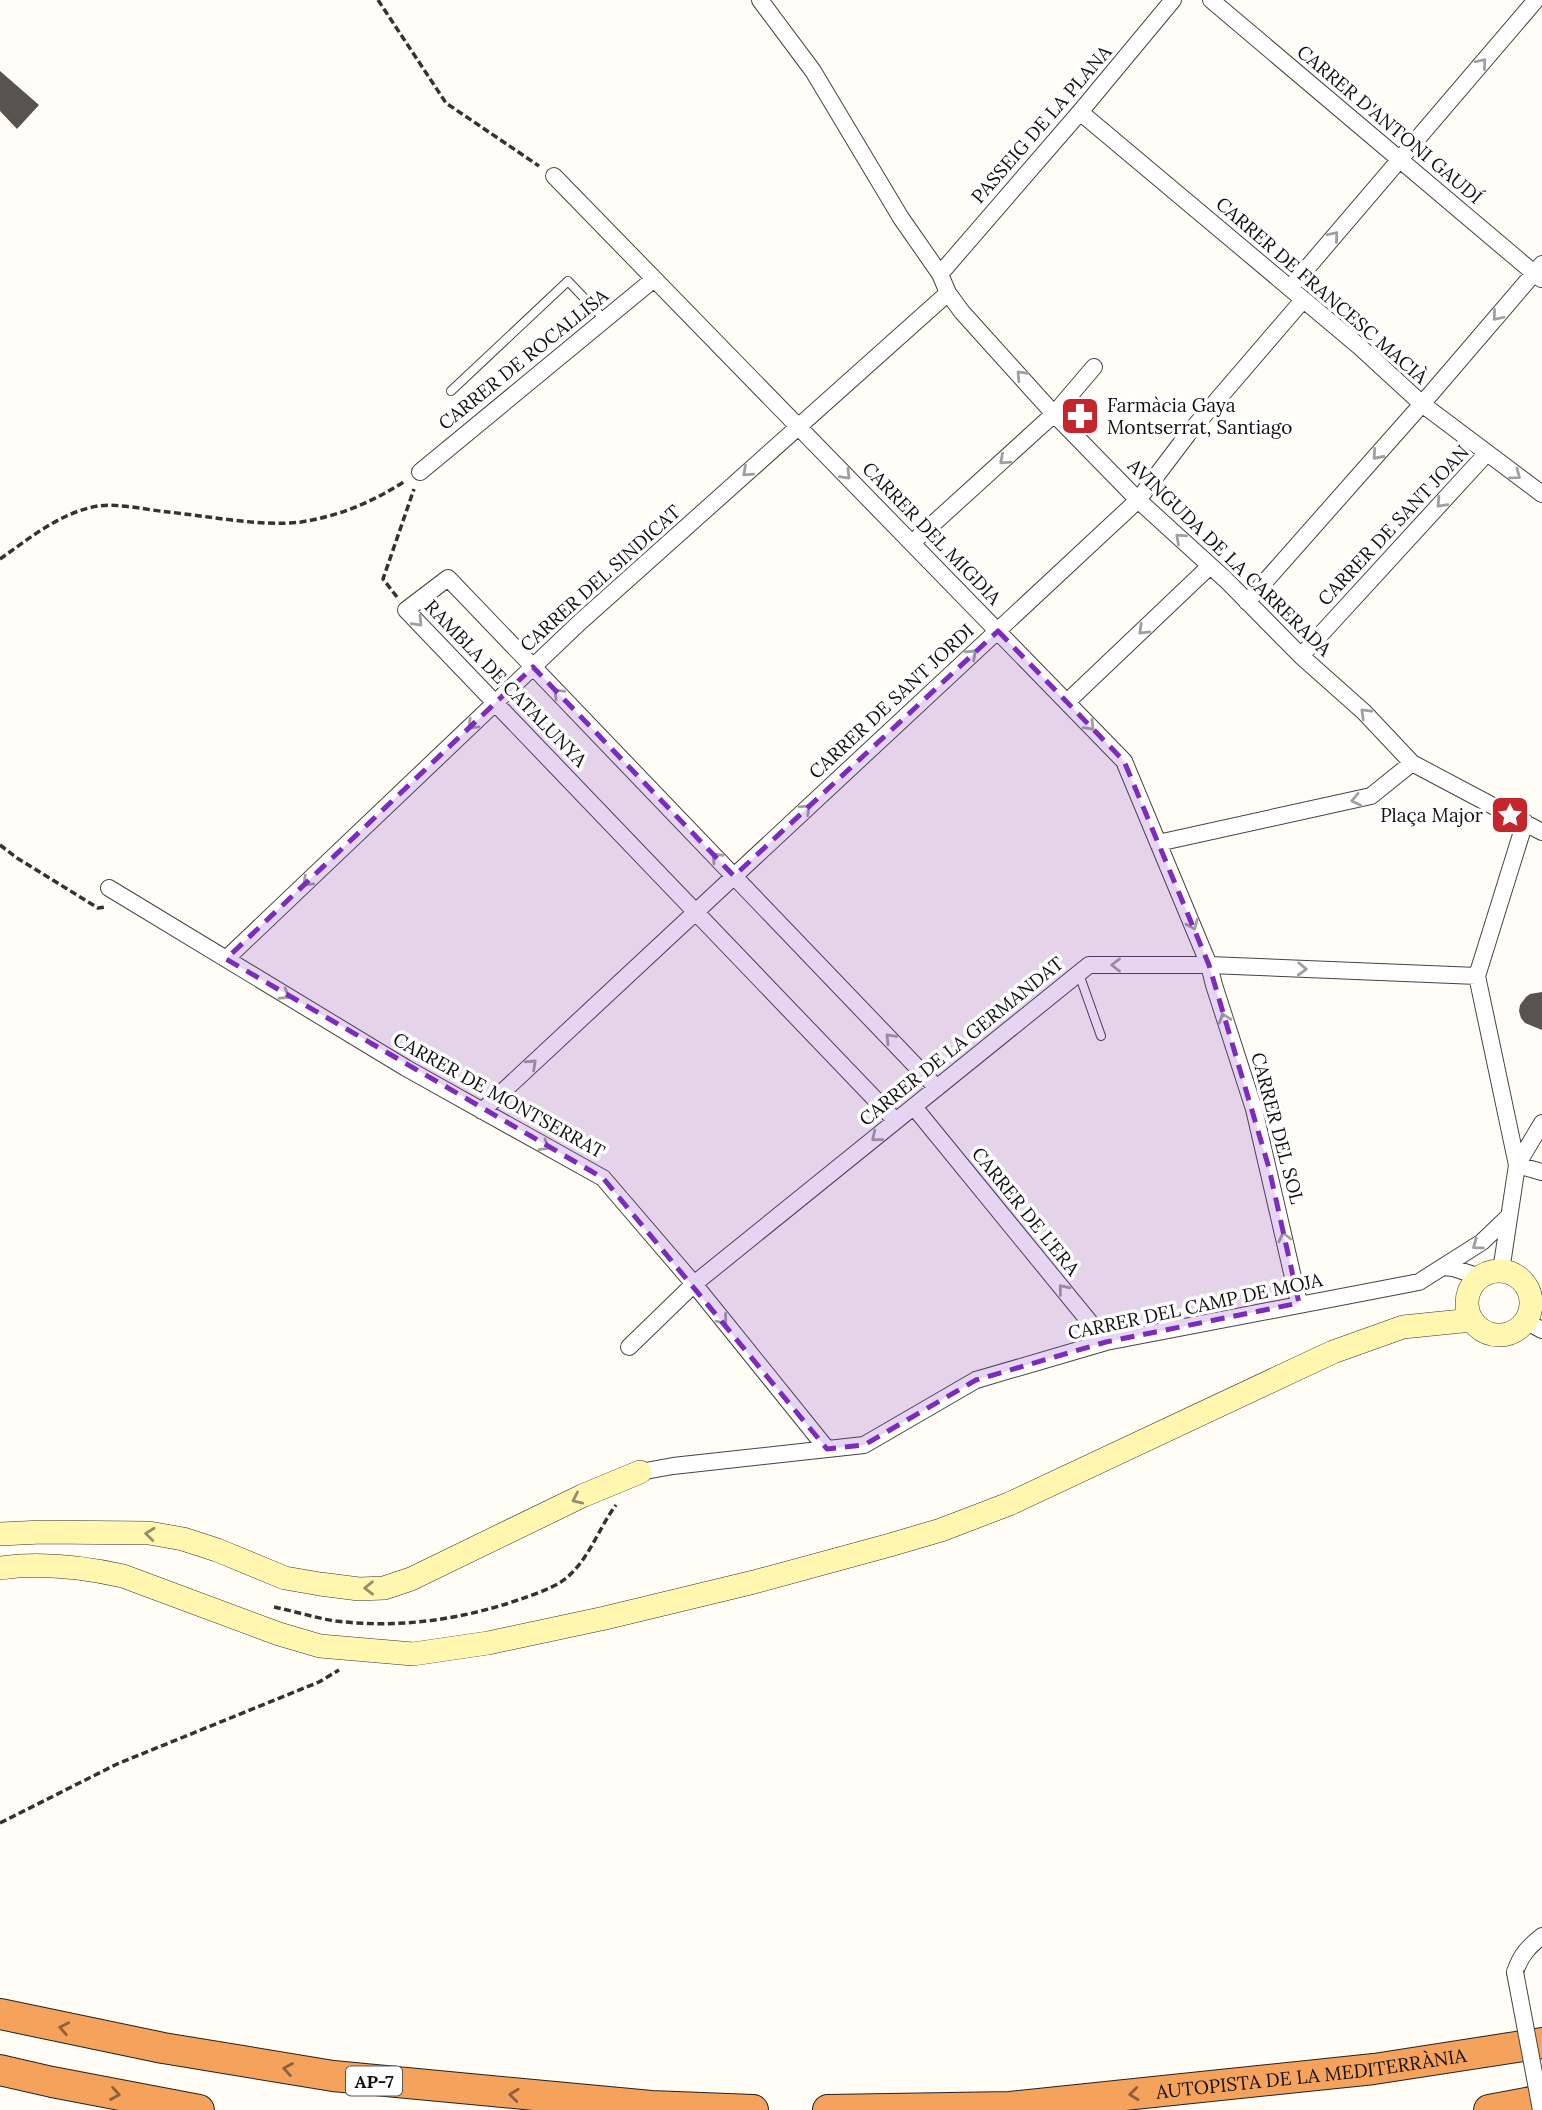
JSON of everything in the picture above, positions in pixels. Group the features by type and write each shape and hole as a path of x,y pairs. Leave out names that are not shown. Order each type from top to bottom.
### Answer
{"highway":[{"name":"AP-7","path":"0,2014 163,2048 333,2076 650,2106 753,2110"},
{"name":"AUTOPISTA DE LA MEDITERRÀNIA","path":"828,2110 1024,2106 1374,2069 1542,2043"},
{"path":"0,2070 199,2110"},
{"path":"1489,2110 1542,2100"}],"street":[{"name":"AVINGUDA DE LA CARRERADA","path":"760,0 813,71 901,218 940,274 948,293 962,312 1054,414 1138,500 1210,566 1301,656 1364,712 1412,763"},
{"name":"PASSEIG DE LA PLANA","path":"940,274 1173,0"},
{"name":"CARRER D'ANTONI GAUDÍ","path":"1211,0 1539,272"},
{"path":"1290,288 1536,0"},
{"name":"CARRER DE FRANCESC MACIÀ","path":"1080,112 1290,288 1422,404 1542,494"},
{"name":"CARRER DEL MIGDIA","path":"554,176 1124,761 1209,965"},
{"path":"1247,602 1539,272"},
{"name":"CARRER DE ROCALLISA","path":"420,471 654,279"},
{"name":"CARRER DEL SINDICAT","path":"226,959 533,667 948,293"},
{"name":"CARRER DE SANT JORDI","path":"482,1111 1138,500 1188,434 1303,300"},
{"path":"912,543 1054,414 1094,367"},
{"name":"CARRER DE SANT JOAN","path":"1301,656 1487,453"},
{"path":"1067,702 1210,566"},
{"name":"RAMBLA DE CATALUNYA","path":"896,1121 406,610 448,579 937,1088"},
{"path":"1158,843 1371,796 1412,763 1542,832"},
{"path":"1517,1165 1477,976 1525,822"},
{"name":"CARRER DE MONTSERRAT","path":"109,888 406,1068 603,1178 694,1284 827,1449"},
{"name":"CARRER DE LA GERMANDAT","path":"629,1347 694,1284 1089,965 1209,965 1477,976"},
{"name":"CARRER DEL SOL","path":"1209,965 1254,1109 1299,1303"},
{"name":"CARRER DE L'ERA","path":"914,1107 1106,1342"},
{"path":"1444,1268 1452,1268 1490,1274 1518,1278 1529,1294 1529,1312 1533,1325 1498,1335 1488,1333 1472,1320 1468,1311 1468,1293 1490,1274 1508,1217 1517,1165 1542,1123"},
{"path":"1517,1165 1542,1172"},
{"name":"CARRER DEL CAMP DE MOJA","path":"640,1472 864,1445 976,1380 1106,1342 1419,1282 1482,1242 1508,1217"},
{"path":"0,1568 27,1564 97,1570 150,1585 279,1634 320,1646 413,1654 488,1643 754,1582 940,1530 1009,1504 1333,1352 1403,1327 1472,1320"},
{"path":"0,1534 149,1533 183,1539 285,1578 359,1589 384,1588 411,1579 570,1502 640,1472"},
{"path":"1541,2110 1515,1972 1527,1948 1542,1936"}],"lane":[{"path":"451,391 568,281 604,320"},
{"path":"1079,974 1101,1036"}],"path":[{"path":"378,0 446,103 554,176"},
{"path":"0,559 53,523 73,513 100,506 260,522 299,522 338,514 385,494 420,471"},
{"path":"406,610 383,579 420,471"},
{"path":"0,845 98,908 131,902"},
{"path":"0,1823 117,1764 319,1682 371,1651"}],"highlighted area":[{"path":"998,631 1124,761 1209,965 1269,1168 1299,1303 1106,1342 976,1380 864,1445 827,1449 603,1178 226,959 533,667 734,876"}],"building":[{"path":"0,71 39,105 17,129 0,111"},
{"path":"1542,992 1542,1030 1525,1023 1519,1011 1526,997"}],"place":[{"name":"Farmàcia Gaya Montserrat, Santiago","path":"1080,416"},
{"name":"Plaça Major","path":"1510,815"}]}
